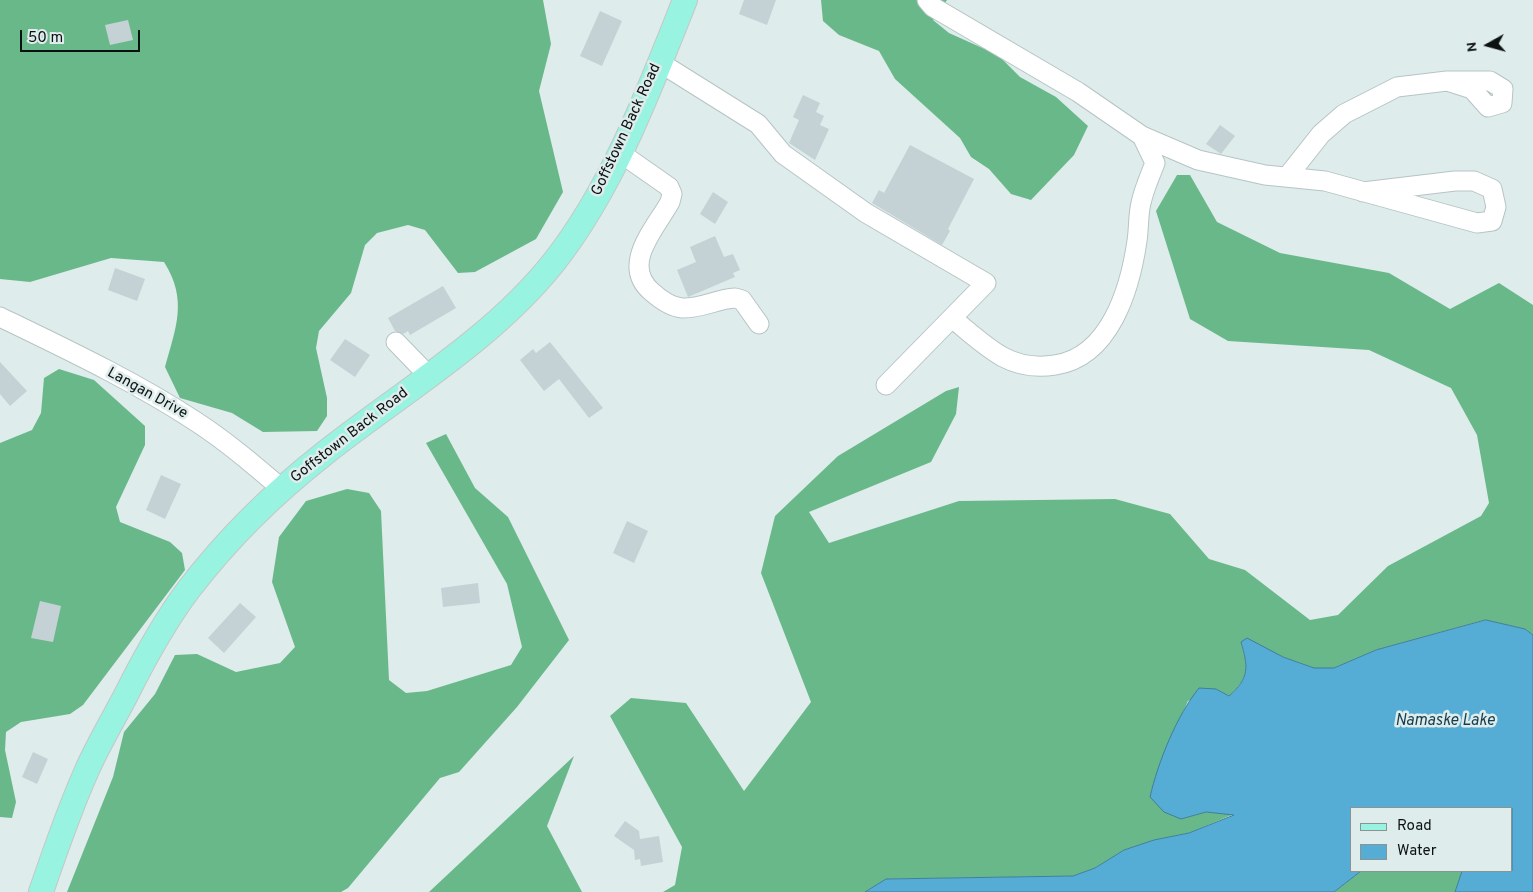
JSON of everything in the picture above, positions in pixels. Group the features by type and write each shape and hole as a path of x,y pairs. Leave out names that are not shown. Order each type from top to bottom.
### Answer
{"main road":[{"name":"Goffstown Back Road","path":"41,892 87,769 157,636 188,590 223,548 282,489 324,454 498,319 527,292 555,261 588,211 618,152 685,0"}],"street":[{"path":"928,0 933,7 1078,92 1142,136 1198,160 1265,175 1325,182 1477,223 1492,221 1496,207 1492,189 1474,181 1455,181 1363,192"},
{"path":"659,62 758,124 783,154 866,214 986,283 886,385"},
{"path":"1287,177 1321,134 1344,114 1397,87 1447,81"},
{"path":"952,318 1002,356 1023,365 1044,367 1067,363 1086,354 1109,329 1126,288 1137,242 1140,204 1155,163 1142,136"},
{"path":"618,152 669,187 672,194 670,202 638,257 639,275 647,288 672,306 683,308 735,298 742,300 759,324"},
{"name":"Langan Drive","path":"0,317 97,365 194,420 238,452 282,489"},
{"path":"396,342 428,375"}],"green space":[{"path":"0,0 543,0 551,44 539,91 563,192 536,239 475,272 458,273 425,230 408,225 377,233 365,245 351,293 319,331 316,348 327,398 327,416 317,431 263,432 232,413 180,398 165,367 176,326 178,301 176,289 164,262 111,258 30,282 0,279"},
{"path":"821,0 947,0 933,20 949,33 998,55 1020,77 1056,97 1088,126 1074,155 1031,200 1011,194 989,169 971,157 960,138 895,79 879,51 839,35 823,21"},
{"path":"1177,175 1190,175 1217,222 1280,253 1389,273 1450,309 1499,283 1533,305 1533,635 1525,629 1485,620 1376,650 1334,668 1314,668 1241,642 1246,671 1241,683 1229,696 1216,689 1188,701 1173,734 1181,819 1206,812 1234,814 1189,833 1154,840 1124,850 1095,868 1073,876 886,879 865,892 663,892 675,885 682,847 610,716 631,698 686,703 744,791 811,702 761,573 775,516 838,456 946,391 959,387 956,414 931,462 809,512 829,543 959,501 1115,499 1170,514 1209,559 1245,570 1310,620 1338,615 1388,566 1481,516 1489,503 1477,435 1451,388 1369,350 1228,341 1190,319 1156,211"},
{"path":"59,369 94,380 145,426 145,445 116,507 120,522 170,542 182,553 185,570 83,705 70,714 21,722 6,732 5,750 16,802 12,818 0,817 0,443 32,430 41,413 44,378"},
{"path":"446,434 475,488 508,517 569,640 517,707 459,772 440,778 348,888 341,892 67,892 113,777 124,732 155,694 175,655 197,654 236,672 280,663 295,647 272,582 279,537 306,501 347,489 369,493 381,511 389,680 406,693 427,691 511,665 522,647 507,584 426,443"},
{"path":"574,756 547,826 582,892 429,892"},
{"path":"1360,872 1462,872 1455,892 1334,892"}],"water":[{"name":"Namaske Lake","path":"1486,620 1525,629 1533,635 1533,892 1455,892 1462,872 1513,872 1513,807 1350,807 1350,872 1360,872 1334,892 865,892 886,879 1073,876 1095,868 1124,850 1154,840 1189,833 1234,815 1206,812 1181,819 1164,812 1150,797 1169,739 1183,712 1199,688 1216,689 1229,696 1236,689 1246,671 1241,642 1247,638 1283,657 1314,668 1334,668 1376,650"}],"building":[{"path":"744,0 776,0 767,25 739,14"},
{"path":"600,11 622,21 602,66 580,56"},
{"path":"128,20 133,40 110,45 105,25"},
{"path":"803,95 820,103 816,112 824,116 820,125 829,129 815,160 789,143 799,120 793,117"},
{"path":"1220,125 1235,136 1221,154 1206,144"},
{"path":"910,145 974,179 948,229 950,231 942,245 872,203 879,190 884,193"},
{"path":"713,192 728,202 715,224 700,214"},
{"path":"715,236 724,257 733,254 740,270 733,273 735,277 688,297 677,270 696,262 690,247"},
{"path":"115,268 145,279 137,301 108,290"},
{"path":"443,286 456,308 410,335 408,331 403,334 395,331 388,318"},
{"path":"345,339 370,355 355,377 330,360"},
{"path":"550,342 603,408 589,418 559,379 544,391 520,360 533,349 536,353"},
{"path":"0,362 27,391 10,406 0,394"},
{"path":"161,475 181,484 165,519 146,510"},
{"path":"627,521 648,531 634,563 613,553"},
{"path":"478,583 480,603 443,607 441,588"},
{"path":"40,601 61,606 53,642 31,638"},
{"path":"240,603 256,617 224,653 208,638"},
{"path":"33,752 48,759 37,784 22,777"},
{"path":"625,821 639,831 640,839 659,836 663,862 641,866 640,859 635,860 634,850 614,836"}]}
